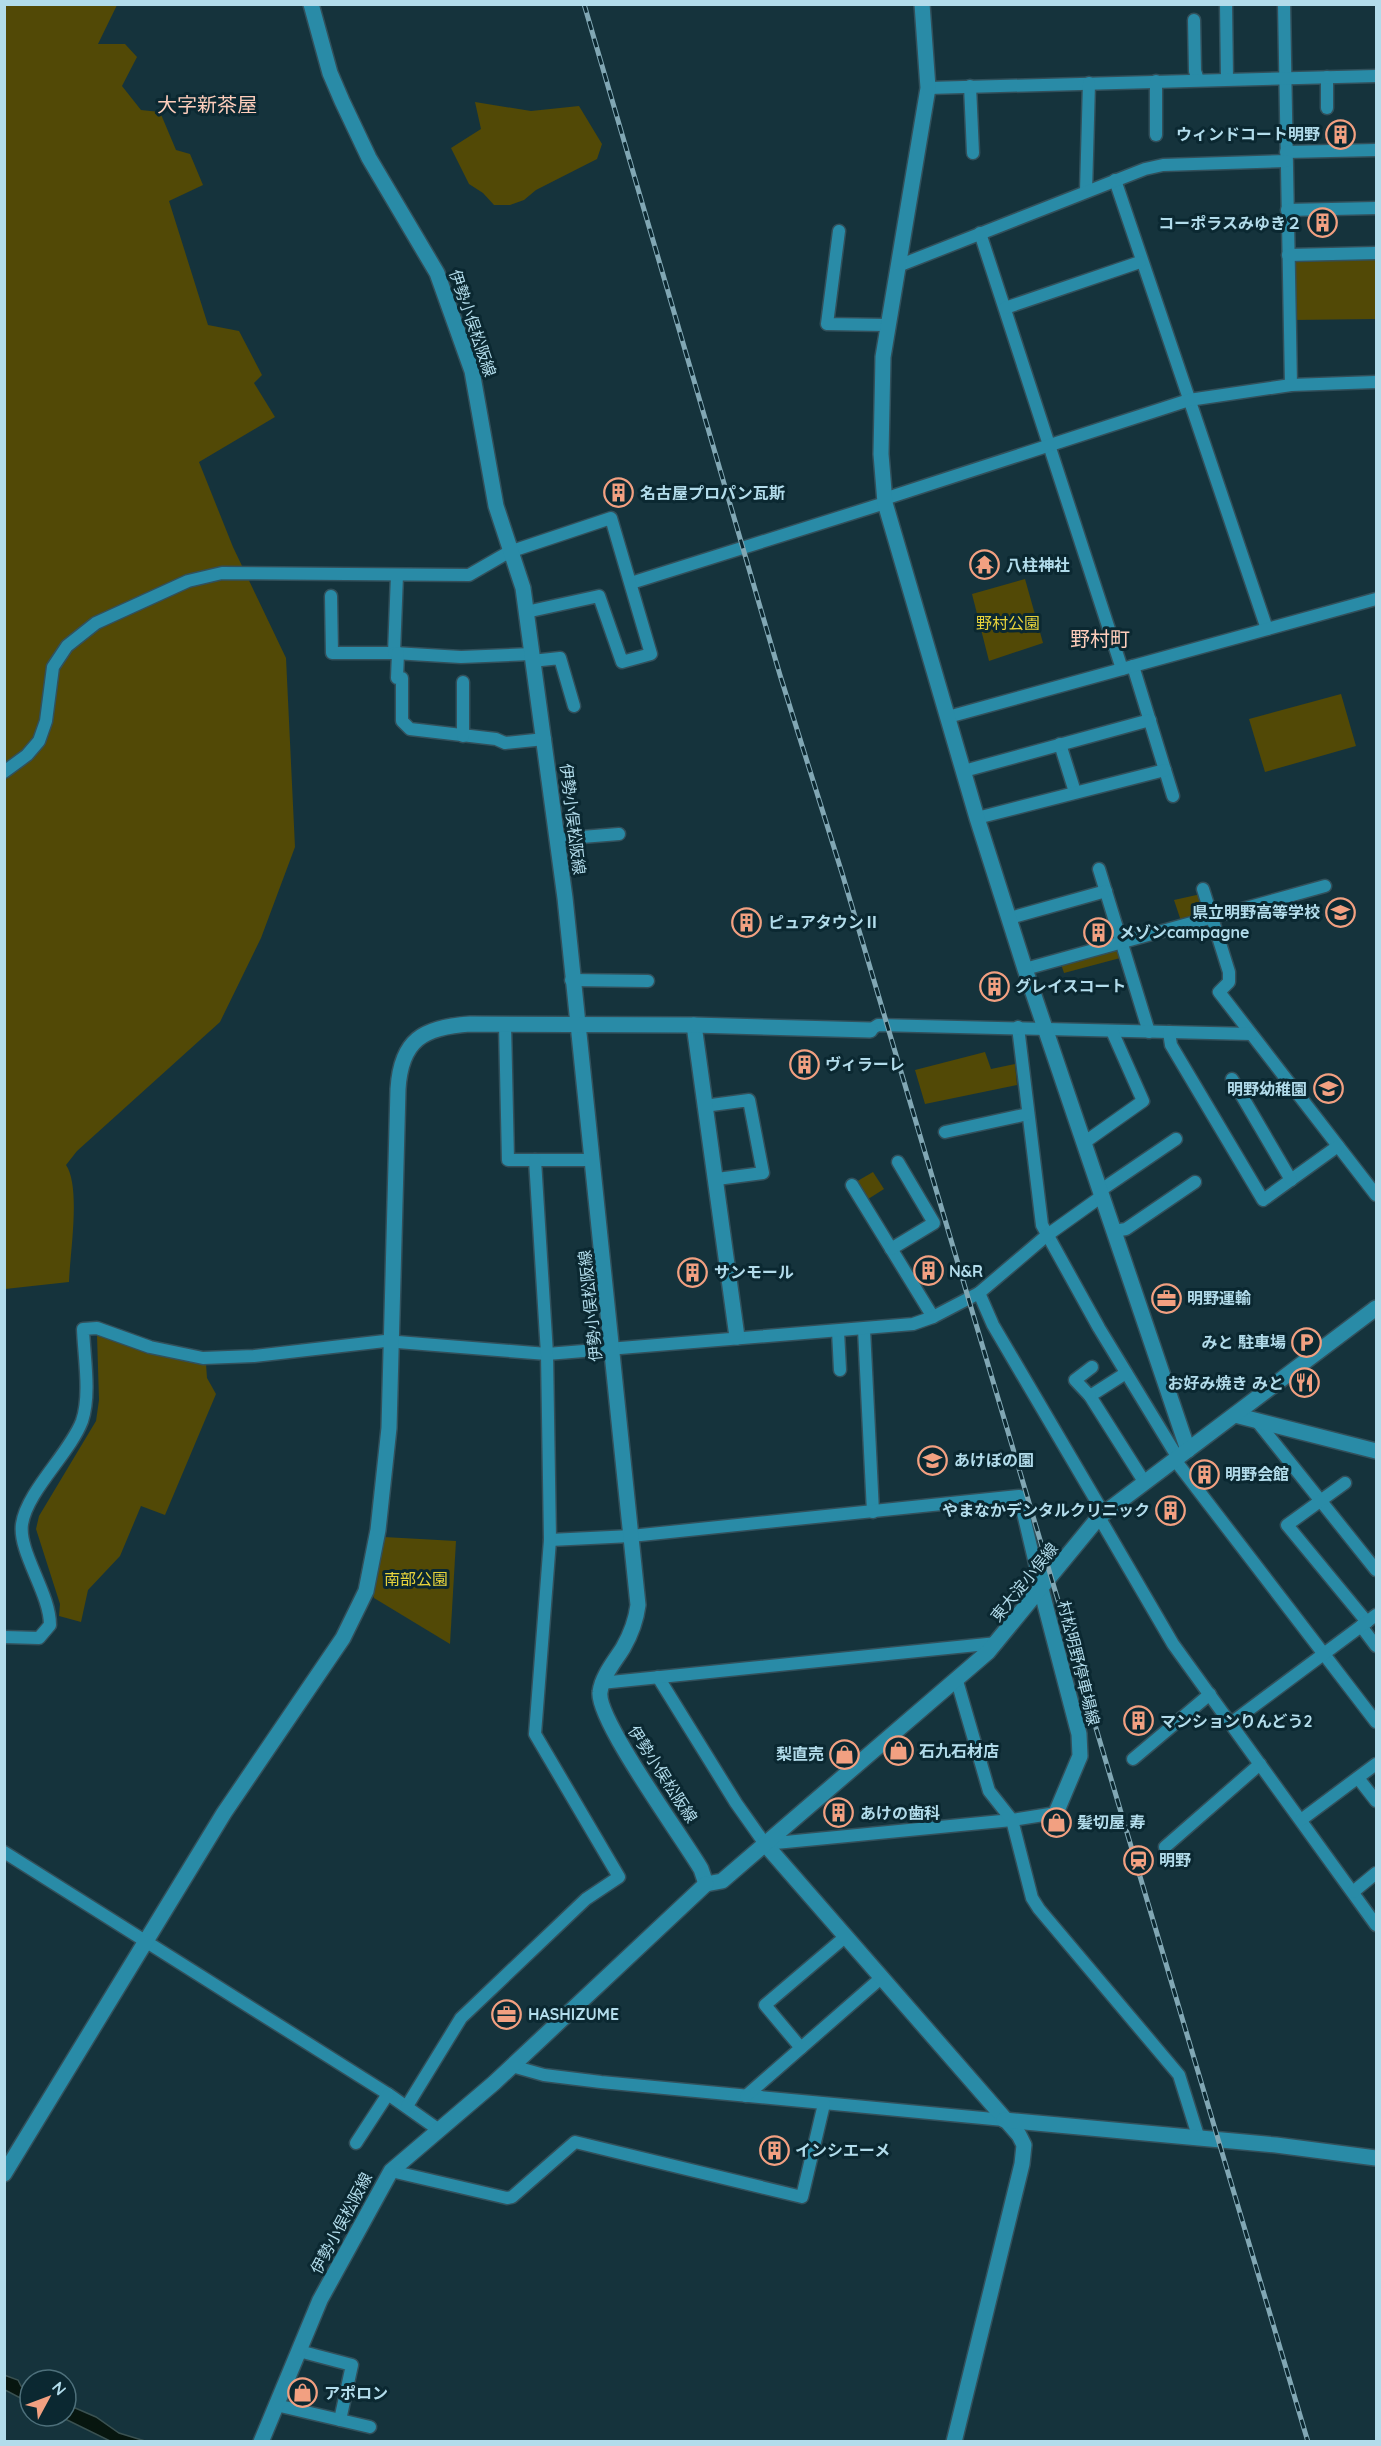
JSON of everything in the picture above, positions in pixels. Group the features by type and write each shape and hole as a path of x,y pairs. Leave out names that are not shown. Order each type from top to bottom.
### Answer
{"street":[{"name":"伊勢小俣松阪線","path":"261,2442 325,2290 390,2170 512,2066 706,1884 701,1869 604,1713 599,1694 601,1683 635,1623 638,1605 593,1160 571,980 570,945 545,739 531,658 523,588 509,552 496,506 472,371 436,273 369,158 338,92 330,73 310,4"},
{"path":"922,4 928,88 886,325 881,454 884,501 977,818 1102,1193 1180,1456"},
{"path":"1226,4 1227,79"},
{"path":"1284,4 1291,385"},
{"path":"1194,20 1198,80"},
{"path":"928,88 1377,76"},
{"path":"1327,77 1327,108"},
{"path":"1155,135 1156,81"},
{"path":"1086,191 1089,83"},
{"path":"970,86 973,153"},
{"path":"898,266 1114,180 1163,165 1377,150"},
{"path":"1114,180 1140,262 1267,629"},
{"path":"1287,210 1377,208"},
{"path":"839,231 827,324 886,325"},
{"path":"980,233 1050,447 1128,667 1150,720 1173,796"},
{"path":"1288,255 1377,254"},
{"path":"1005,308 1140,262"},
{"path":"631,583 1189,400 1291,385 1377,382"},
{"path":"4,772 27,755 39,741 46,721 53,667 58,657 81,632 96,623 206,575 469,574 509,552 611,518 651,654 622,662 599,596 526,612"},
{"path":"397,575 396,653 397,678 402,678 402,721 410,729 496,739 505,743 545,739"},
{"path":"332,596 332,653 560,658 574,706"},
{"path":"948,717 1377,599"},
{"path":"463,682 463,736"},
{"path":"964,771 1150,720"},
{"path":"1060,744 1075,792"},
{"path":"977,818 1165,770"},
{"path":"557,839 619,834"},
{"path":"1099,869 1149,1032"},
{"path":"1026,969 1213,919 1325,886"},
{"path":"1203,889 1229,972 1229,982 1219,992 1377,1195"},
{"path":"1010,918 1106,891"},
{"path":"571,980 648,981"},
{"path":"4,2174 145,1940 259,1759 343,1638 360,1605 370,1576 383,1497 393,1341 398,1089 401,1065 415,1040 429,1030 449,1025 694,1025 870,1030 878,1025 1251,1034"},
{"path":"505,1025 508,1160 593,1160"},
{"path":"694,1025 737,1337"},
{"path":"1018,1027 1042,1225 1046,1236 1126,1373 1180,1456 1377,1722"},
{"path":"1084,1142 1143,1101 1112,1031"},
{"path":"1169,1032 1171,1045 1263,1200 1338,1146"},
{"path":"1232,1079 1291,1180"},
{"path":"704,1106 748,1100 763,1173 717,1179"},
{"path":"945,1132 1028,1114"},
{"path":"4,1637 39,1638 50,1625 48,1608 21,1528 28,1508 81,1423 85,1401 83,1329 96,1328 150,1347 203,1358 254,1356 393,1341 547,1354 920,1323 978,1293 1046,1236 1176,1139"},
{"path":"407,2106 461,2018 586,1899 619,1877 535,1734 550,1540 547,1354 535,1160"},
{"path":"891,1249 934,1223 898,1162"},
{"path":"1114,1231 1126,1229 1195,1182"},
{"path":"852,1185 933,1317"},
{"path":"978,1293 993,1325 1173,1644 1377,1925"},
{"name":"東大淀小俣線","path":"706,1884 722,1881 957,1681 997,1642 1102,1516 1377,1308"},
{"path":"864,1329 873,1512"},
{"path":"838,1331 840,1370"},
{"path":"1092,1367 1076,1380 1090,1396 1145,1483"},
{"path":"1090,1396 1126,1373"},
{"path":"1234,1415 1377,1451"},
{"path":"1256,1420 1377,1570"},
{"path":"1345,1483 1287,1525 1368,1621 1377,1647"},
{"path":"550,1540 631,1536 1019,1496 1041,1589"},
{"name":"村松明野停車場線","path":"1041,1589 1079,1734 1080,1756 1056,1814"},
{"path":"1231,1723 1368,1621"},
{"path":"601,1683 997,1642"},
{"path":"658,1677 736,1803 765,1844 1024,2145 1022,2164 954,2442"},
{"path":"957,1681 989,1791 1012,1820 1032,1898 1179,2075 1199,2139"},
{"path":"1133,1759 1210,1694"},
{"path":"1165,1847 1260,1764"},
{"path":"1301,1820 1377,1764"},
{"path":"1359,1778 1377,1801"},
{"path":"765,1844 1056,1814"},
{"path":"4,1852 407,2106 439,2130"},
{"path":"1353,1892 1377,1874"},
{"path":"801,2048 765,2005 845,1937"},
{"path":"746,2096 881,1978"},
{"path":"512,2066 544,2075 824,2104 1276,2145 1377,2158"},
{"path":"356,2143 388,2094"},
{"path":"390,2170 507,2198 512,2197 575,2142 802,2197 824,2104"},
{"path":"298,2351 352,2365 340,2420"},
{"path":"276,2405 370,2427"}],"green space":[{"path":"4,5 117,5 98,44 125,44 137,57 122,86 141,110 160,112 176,150 190,154 203,185 169,201 208,325 239,331 262,375 254,383 275,417 199,462 233,547 286,658 295,847 261,938 220,1022 77,1151 66,1165 73,1188 74,1204 69,1282 5,1289"},
{"path":"475,102 531,111 579,106 602,144 597,159 536,190 524,200 510,205 494,205 483,193 469,184 451,148 481,129"},
{"path":"1376,259 1376,319 1292,320 1293,265 1299,260"},
{"name":"野村公園","path":"1025,579 1043,643 989,661 972,594"},
{"path":"1341,694 1356,746 1265,772 1249,719"},
{"path":"1201,894 1209,916 1182,924 1174,900"},
{"path":"1121,947 1124,957 1064,973 1061,964"},
{"path":"985,1052 991,1069 1015,1064 1017,1085 925,1104 915,1070"},
{"path":"873,1172 884,1189 865,1201 854,1183"},
{"path":"97,1335 147,1353 153,1351 206,1364 207,1378 216,1394 165,1515 141,1506 120,1556 88,1590 81,1622 59,1616 60,1604 36,1529 39,1516 96,1421 99,1400"},
{"name":"南部公園","path":"384,1537 456,1541 450,1644 374,1598 372,1593"}],"shaded area":[{"path":"4,2375 18,2380 18,2397 5,2390"},
{"path":"78,2409 96,2417 119,2433 145,2441 110,2441 78,2425"}],"railway":[{"path":"584,4 780,675 842,873 1308,2442"}],"place":[{"name":"ウィンドコート明野","path":"1341,134"},
{"name":"コーポラスみゆき２","path":"1323,223"},
{"name":"名古屋プロパン瓦斯","path":"619,493"},
{"name":"八柱神社","path":"985,565"},
{"name":"県立明野高等学校","path":"1341,912"},
{"name":"ピュアタウンⅡ","path":"747,922"},
{"name":"メゾンcampagne","path":"1098,932"},
{"name":"グレイスコート","path":"994,986"},
{"name":"ヴィラーレ","path":"804,1064"},
{"name":"明野幼稚園","path":"1328,1089"},
{"name":"N&R","path":"928,1271"},
{"name":"サンモール","path":"693,1272"},
{"name":"明野運輸","path":"1166,1298"},
{"name":"みと 駐車場","path":"1307,1342"},
{"name":"お好み焼き みと","path":"1305,1383"},
{"name":"あけぼの園","path":"933,1460"},
{"name":"明野会館","path":"1204,1474"},
{"name":"やまなかデンタルクリニック","path":"1171,1510"},
{"name":"マンションりんどう2","path":"1139,1721"},
{"name":"石九石材店","path":"898,1751"},
{"name":"梨直売","path":"845,1754"},
{"name":"あけの歯科","path":"839,1813"},
{"name":"髪切屋 寿","path":"1056,1822"},
{"name":"明野","path":"1138,1860"},
{"name":"HASHIZUME","path":"507,2014"},
{"name":"インシエーメ","path":"774,2150"},
{"name":"アポロン","path":"303,2393"}],"district":[{"name":"大字新茶屋","path":"207,105"},
{"name":"野村町","path":"1100,639"}]}
